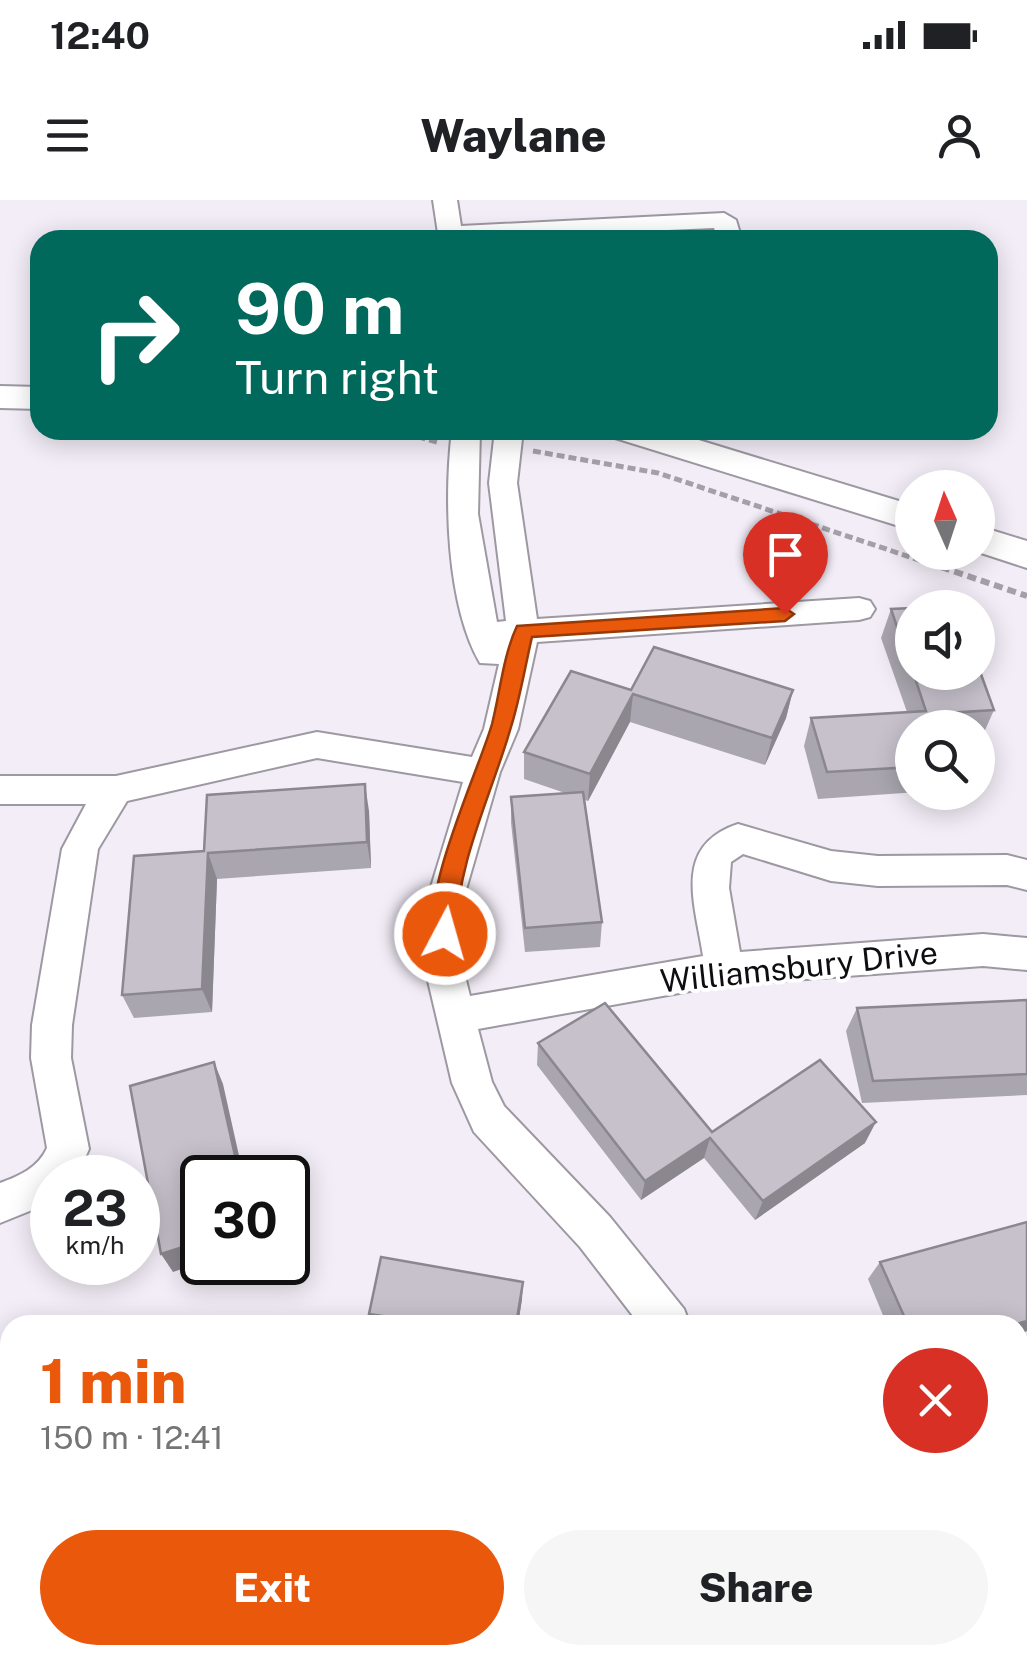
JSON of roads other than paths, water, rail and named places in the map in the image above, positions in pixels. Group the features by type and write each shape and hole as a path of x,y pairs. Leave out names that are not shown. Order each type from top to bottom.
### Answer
{"main road":[{"path":"0,397 30,398"},
{"path":"660,440 895,513"},
{"path":"995,544 1027,554"}],"street":[{"path":"445,200 449,230"},
{"path":"563,230 724,220 727,230"},
{"path":"465,440 462,484 483,634 507,700"},
{"path":"507,440 503,483 524,631 446,900 444,968 472,1083 490,1119 595,1232 660,1315"},
{"path":"483,634 859,610"},
{"path":"0,790 116,790 317,745 483,772"},
{"path":"0,1203 35,1190 57,1173 68,1150 51,1058 52,1025 80,848 96,816 116,790"},
{"path":"724,969 711,888 713,855 738,838 831,866 878,871 1008,870 1027,875"},
{"name":"Williamsbury Drive","path":"454,1016 724,969 983,950 1027,954"}]}
